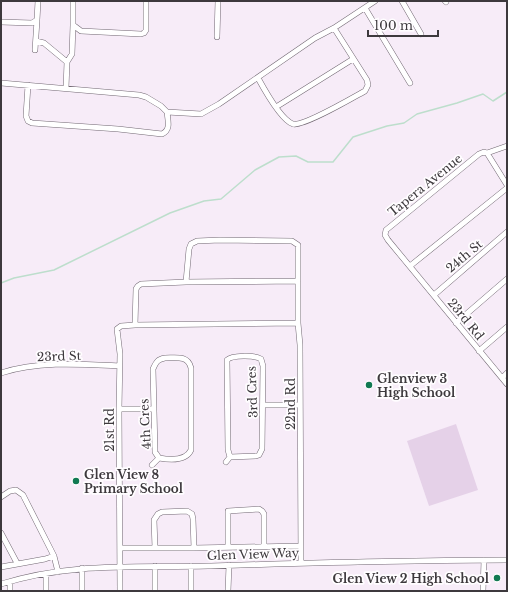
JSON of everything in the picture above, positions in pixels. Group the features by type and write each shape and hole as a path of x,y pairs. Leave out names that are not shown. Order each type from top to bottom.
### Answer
{"street":[{"path":"35,50 38,1"},
{"path":"66,88 67,62 72,54 73,1"},
{"path":"73,25 81,31 141,34 146,30 146,1"},
{"path":"217,37 218,1"},
{"path":"167,112 200,114 258,78 315,38 334,28 375,1"},
{"path":"402,1 420,34"},
{"path":"365,8 410,83"},
{"path":"1,22 32,23 37,20"},
{"path":"258,78 276,107 287,120 293,124 298,124 324,113 366,90 368,86 367,80 334,28"},
{"path":"36,41 44,43 67,62"},
{"path":"276,107 353,59"},
{"path":"1,83 28,85 66,88 140,95 161,106 167,112 169,128 162,134 118,129 32,123 28,121 26,116 28,85"},
{"path":"507,146 487,153 507,185"},
{"name":"Tapera Avenue","path":"410,266 388,240 385,235 386,230 480,154 484,152 487,153"},
{"path":"410,266 507,188"},
{"name":"24th St","path":"434,295 507,232"},
{"name":"22nd Rd","path":"186,282 189,249 191,244 197,241 292,241 298,245 301,563"},
{"name":"23rd Rd","path":"410,266 507,384"},
{"path":"456,323 507,279"},
{"path":"298,281 141,284 136,289 135,325 298,323"},
{"name":"21st Rd","path":"120,591 120,354 117,329 121,326 135,325"},
{"path":"479,351 507,327"},
{"name":"3rd Cres","path":"256,356 261,359 263,366 262,450 261,453 256,456 230,457 228,450 226,363 229,358 232,357 256,356"},
{"name":"4th Cres","path":"184,358 188,360 191,368 191,450 189,454 183,458 159,458 155,452 153,369 156,362 161,359 184,358"},
{"name":"23rd St","path":"1,373 25,367 45,365 77,364 119,366"},
{"path":"502,378 507,373"},
{"path":"263,405 300,405"},
{"path":"119,409 154,409"},
{"path":"226,462 230,457"},
{"path":"152,465 159,458"},
{"path":"1,497 10,491 16,490 23,496 54,556 58,572"},
{"path":"228,547 228,511 260,509 264,514 264,547"},
{"path":"155,548 154,520 158,514 162,512 187,511 192,514 193,519 194,548"},
{"path":"1,533 17,563"},
{"path":"120,548 301,546"},
{"path":"1,567 54,556"},
{"path":"483,591 484,560"},
{"name":"Glen View Way","path":"1,584 82,568 120,566 507,560"},
{"path":"228,565 228,591"},
{"path":"155,566 155,591"},
{"path":"191,566 191,591"},
{"path":"82,568 82,591"},
{"path":"46,574 46,591"},
{"path":"10,582 10,591"}],"shaded area":[{"path":"456,424 478,490 429,506 407,441"}],"waterway":[{"path":"1,283 14,278 54,270 170,213 204,201 221,199 255,170 279,157 296,156 308,162 333,162 353,137 387,126 404,123 417,114 483,94 493,101 507,92"}],"place":[{"name":"Glenview 3 High School","path":"369,385"},
{"name":"Glen View 8 Primary School","path":"76,481"},
{"name":"Glen View 2 High School","path":"497,578"}]}
